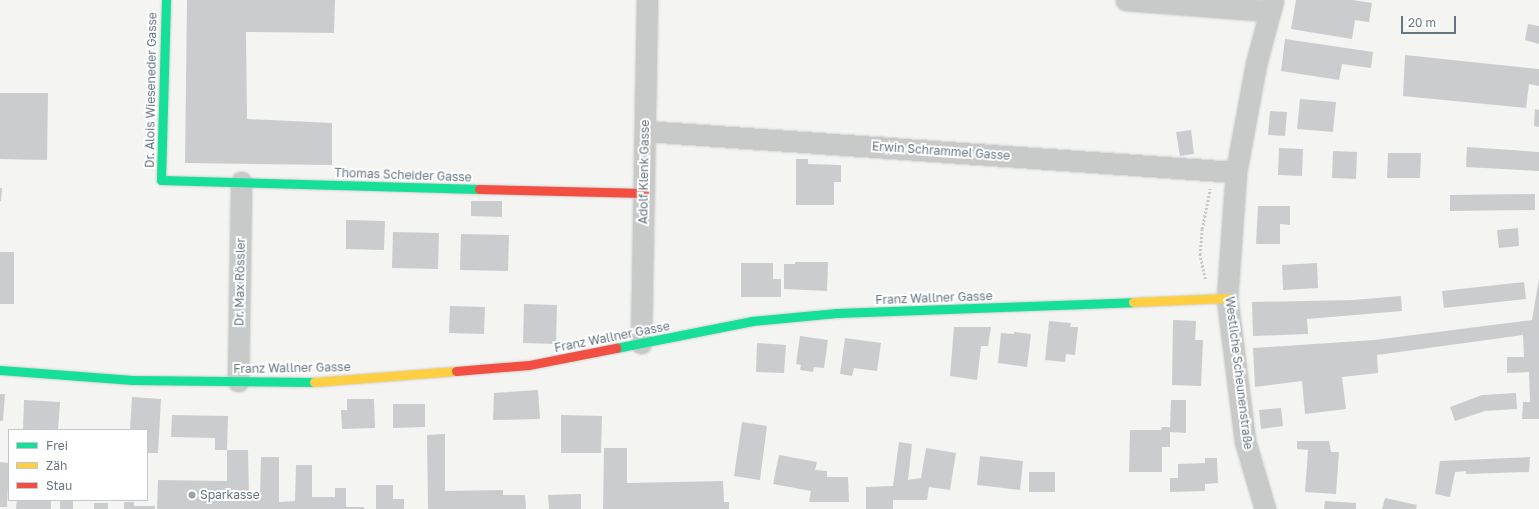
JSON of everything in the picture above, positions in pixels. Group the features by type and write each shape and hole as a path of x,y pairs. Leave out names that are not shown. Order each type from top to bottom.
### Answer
{"street":[{"name":"Dr. Alois Wieseneder Gasse","path":"161,180 166,0"},
{"name":"Adolf Klenk Gasse","path":"641,343 647,0"},
{"path":"1126,0 1272,5"},
{"name":"Westliche Scheunenstraße","path":"1265,509 1245,442 1227,298 1236,172 1256,64 1272,5"},
{"name":"Erwin Schrammel Gasse","path":"645,131 1236,172"},
{"name":"Thomas Scheider Gasse","path":"161,180 644,193"},
{"name":"Dr. Max Rössler","path":"238,381 242,182"},
{"name":"Franz Wallner Gasse","path":"0,370 134,380 319,382 529,366 752,321 837,313 1227,298"}],"building":[{"path":"187,0 335,0 334,33 246,32 247,119 332,123 332,165 185,163"},
{"path":"1296,0 1352,0 1372,3 1369,22 1355,20 1352,39 1291,29"},
{"path":"1528,24 1539,26 1539,44 1525,40"},
{"path":"1285,39 1373,52 1371,68 1342,64 1339,80 1281,71"},
{"path":"1405,55 1539,69 1539,86 1529,84 1526,108 1403,96"},
{"path":"0,93 48,93 47,160 0,159"},
{"path":"1300,99 1336,102 1333,132 1297,129"},
{"path":"1535,109 1539,110 1539,127 1534,126"},
{"path":"1270,111 1287,112 1285,136 1268,135"},
{"path":"1191,130 1194,154 1180,156 1176,132"},
{"path":"1467,147 1539,152 1539,171 1466,167"},
{"path":"1279,148 1303,149 1302,176 1278,175"},
{"path":"1333,151 1357,152 1356,179 1332,178"},
{"path":"1388,153 1421,153 1420,178 1387,178"},
{"path":"796,159 808,159 808,164 841,165 841,182 834,182 834,205 796,205"},
{"path":"0,188 2,188 1,201 0,201"},
{"path":"1535,194 1535,210 1450,211 1450,195"},
{"path":"471,201 502,201 502,217 471,216"},
{"path":"1258,206 1290,206 1290,225 1280,224 1280,244 1256,244"},
{"path":"346,220 385,221 384,250 346,249"},
{"path":"1518,228 1519,246 1499,248 1497,230"},
{"path":"393,232 439,233 438,269 392,268"},
{"path":"461,234 509,235 508,271 460,270"},
{"path":"0,252 14,252 14,304 0,304"},
{"path":"795,262 828,262 827,291 784,289 784,264 795,264"},
{"path":"741,263 773,263 773,279 781,279 781,297 741,297"},
{"path":"1317,263 1318,288 1283,290 1282,265"},
{"path":"1539,279 1539,419 1522,419 1523,402 1530,402 1529,372 1507,373 1507,357 1524,357 1523,335 1377,355 1378,373 1342,377 1346,409 1305,414 1302,381 1255,387 1253,348 1374,340 1532,320"},
{"path":"1524,282 1526,299 1444,308 1442,291"},
{"path":"1401,296 1402,311 1307,319 1308,334 1253,336 1252,302 1353,300"},
{"path":"524,304 557,305 556,344 523,343"},
{"path":"450,306 485,307 484,334 449,333"},
{"path":"1173,320 1196,321 1195,340 1203,340 1201,386 1172,385"},
{"path":"1049,321 1071,323 1070,327 1078,327 1075,355 1066,354 1065,362 1045,360"},
{"path":"954,327 991,327 988,346 981,346 977,380 950,376"},
{"path":"1014,332 1031,334 1027,367 998,363 1001,333 1014,334"},
{"path":"800,336 828,340 824,368 814,367 813,372 800,370 801,365 796,364"},
{"path":"845,338 881,343 877,371 854,368 852,376 840,374"},
{"path":"757,343 786,345 784,373 756,372"},
{"path":"538,390 540,419 493,420 494,393"},
{"path":"1516,393 1517,409 1485,411 1455,421 1450,407 1482,395"},
{"path":"0,394 5,394 3,421 0,421"},
{"path":"132,397 161,399 158,453 148,453 148,429 130,429"},
{"path":"347,399 374,399 375,428 342,429 341,410 347,410"},
{"path":"24,400 60,402 58,429 23,429"},
{"path":"1171,400 1186,400 1186,433 1170,432 1170,447 1162,447 1162,472 1129,472 1130,430 1161,430 1162,427 1170,427"},
{"path":"393,404 425,404 425,427 393,428"},
{"path":"1281,408 1283,426 1261,429 1259,410"},
{"path":"172,415 228,416 227,450 215,450 215,438 171,437"},
{"path":"561,415 602,416 601,453 561,453"},
{"path":"742,422 767,426 760,480 734,476"},
{"path":"445,434 445,491 503,490 503,495 525,495 526,509 428,509 427,435"},
{"path":"1297,441 1329,441 1331,452 1339,452 1336,494 1305,492 1308,450 1297,449"},
{"path":"899,442 912,444 908,480 921,478 926,448 956,453 950,490 929,487 927,500 893,500 893,509 866,509 866,487 893,486"},
{"path":"604,448 627,448 627,483 723,481 724,502 729,502 729,509 603,509"},
{"path":"227,450 248,450 249,495 260,495 261,457 279,457 279,502 295,501 296,465 312,465 312,497 335,497 335,488 346,488 346,507 364,507 364,509 157,509 158,480 227,481"},
{"path":"779,455 817,462 815,470 827,471 827,477 848,477 849,502 809,502 811,491 773,484"},
{"path":"980,456 1023,461 1020,490 977,485"},
{"path":"1530,457 1529,472 1466,474 1466,471 1455,472 1450,497 1435,494 1440,461"},
{"path":"1205,458 1217,458 1218,483 1205,484 1205,491 1170,492 1170,478 1178,478 1178,464 1205,463"},
{"path":"0,462 8,463 8,485 7,507 0,507"},
{"path":"1029,472 1055,472 1055,492 1029,492"},
{"path":"376,485 393,485 393,499 404,499 404,509 376,509"},
{"path":"581,494 581,509 549,509 548,495"},
{"path":"1385,498 1417,505 1416,509 1382,509"},
{"path":"17,501 51,501 51,509 16,509"},
{"path":"60,501 73,501 73,509 60,509"},
{"path":"1325,501 1356,503 1356,509 1324,509"},
{"path":"124,502 134,502 134,506 155,506 155,509 124,509"},
{"path":"94,503 108,503 108,509 94,509"}],"traffic: fast":[{"path":"166,0 161,180 479,189"},
{"path":"616,348 752,321 837,313 1133,302"},
{"path":"0,370 133,380 314,382"}],"traffic: slow":[{"path":"1133,302 1227,298"},
{"path":"314,382 456,371"}],"traffic: jam":[{"path":"479,189 644,193"},
{"path":"456,371 529,365 616,348"}],"place":[{"name":"Sparkasse","path":"192,495"}]}
